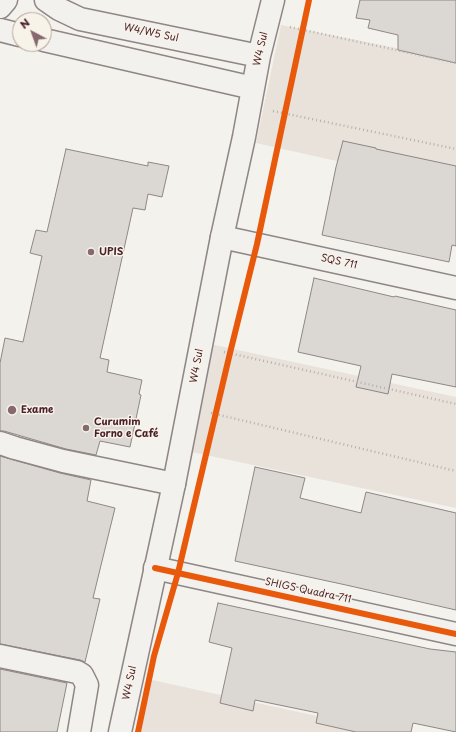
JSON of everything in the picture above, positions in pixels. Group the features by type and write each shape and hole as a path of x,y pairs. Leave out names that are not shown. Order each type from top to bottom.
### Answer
{"main road":[{"path":"0,6 6,0"},
{"name":"W4/W5 Sul","path":"46,0 59,9 80,19 259,56"},
{"name":"W4 Sul","path":"120,732 174,484 188,407 222,237 244,137 259,56 273,0"},
{"path":"0,30 12,33"},
{"path":"52,42 251,97"},
{"name":"SQS 711","path":"222,237 456,288"},
{"path":"0,443 63,461 174,484"},
{"name":"SHIGS Quadra 711","path":"155,568 456,634"},
{"path":"0,656 77,672 82,675 87,685 79,732"}],"path":[{"path":"268,22 456,63"},
{"path":"301,37 305,22"},
{"path":"251,97 285,113 456,149"},
{"path":"284,121 287,106"},
{"path":"228,361 231,346"},
{"path":"200,347 456,404"},
{"path":"214,421 217,406"},
{"path":"188,407 456,471"}],"shaded area":[{"path":"281,25 456,60 456,183 332,160 256,143"},
{"path":"210,344 456,397 456,508 187,451"},
{"path":"152,680 390,732 141,732"}],"building":[{"path":"360,0 456,0 456,63 398,50 398,35 368,28 370,20 356,18"},
{"path":"343,141 456,166 456,246 452,245 449,262 322,235"},
{"path":"66,149 148,166 148,162 169,166 162,197 148,194 145,210 133,208 100,358 109,360 107,372 142,380 139,394 141,395 130,447 100,441 96,455 66,449 0,431 0,363 5,338 23,342 42,256 30,253 36,230 47,232"},
{"path":"314,278 456,310 456,387 392,374 388,394 356,387 361,366 298,352"},
{"path":"0,456 91,480 87,501 115,508 93,598 100,599 85,662 0,644"},
{"path":"255,467 305,478 300,498 361,513 366,492 456,513 456,610 235,561"},
{"path":"218,603 430,649 456,652 456,732 413,723 411,732 356,732 316,723 318,713 255,700 253,711 220,703 232,648 209,642"},
{"path":"0,669 67,683 57,732 0,732"}],"cycle path":[{"path":"138,732 154,656 178,573 257,244 309,0"},
{"path":"155,568 456,634"}],"place":[{"name":"UPIS","path":"91,252"},
{"name":"Exame","path":"12,410"},
{"name":"Curumim Forno e Café","path":"86,428"}]}
